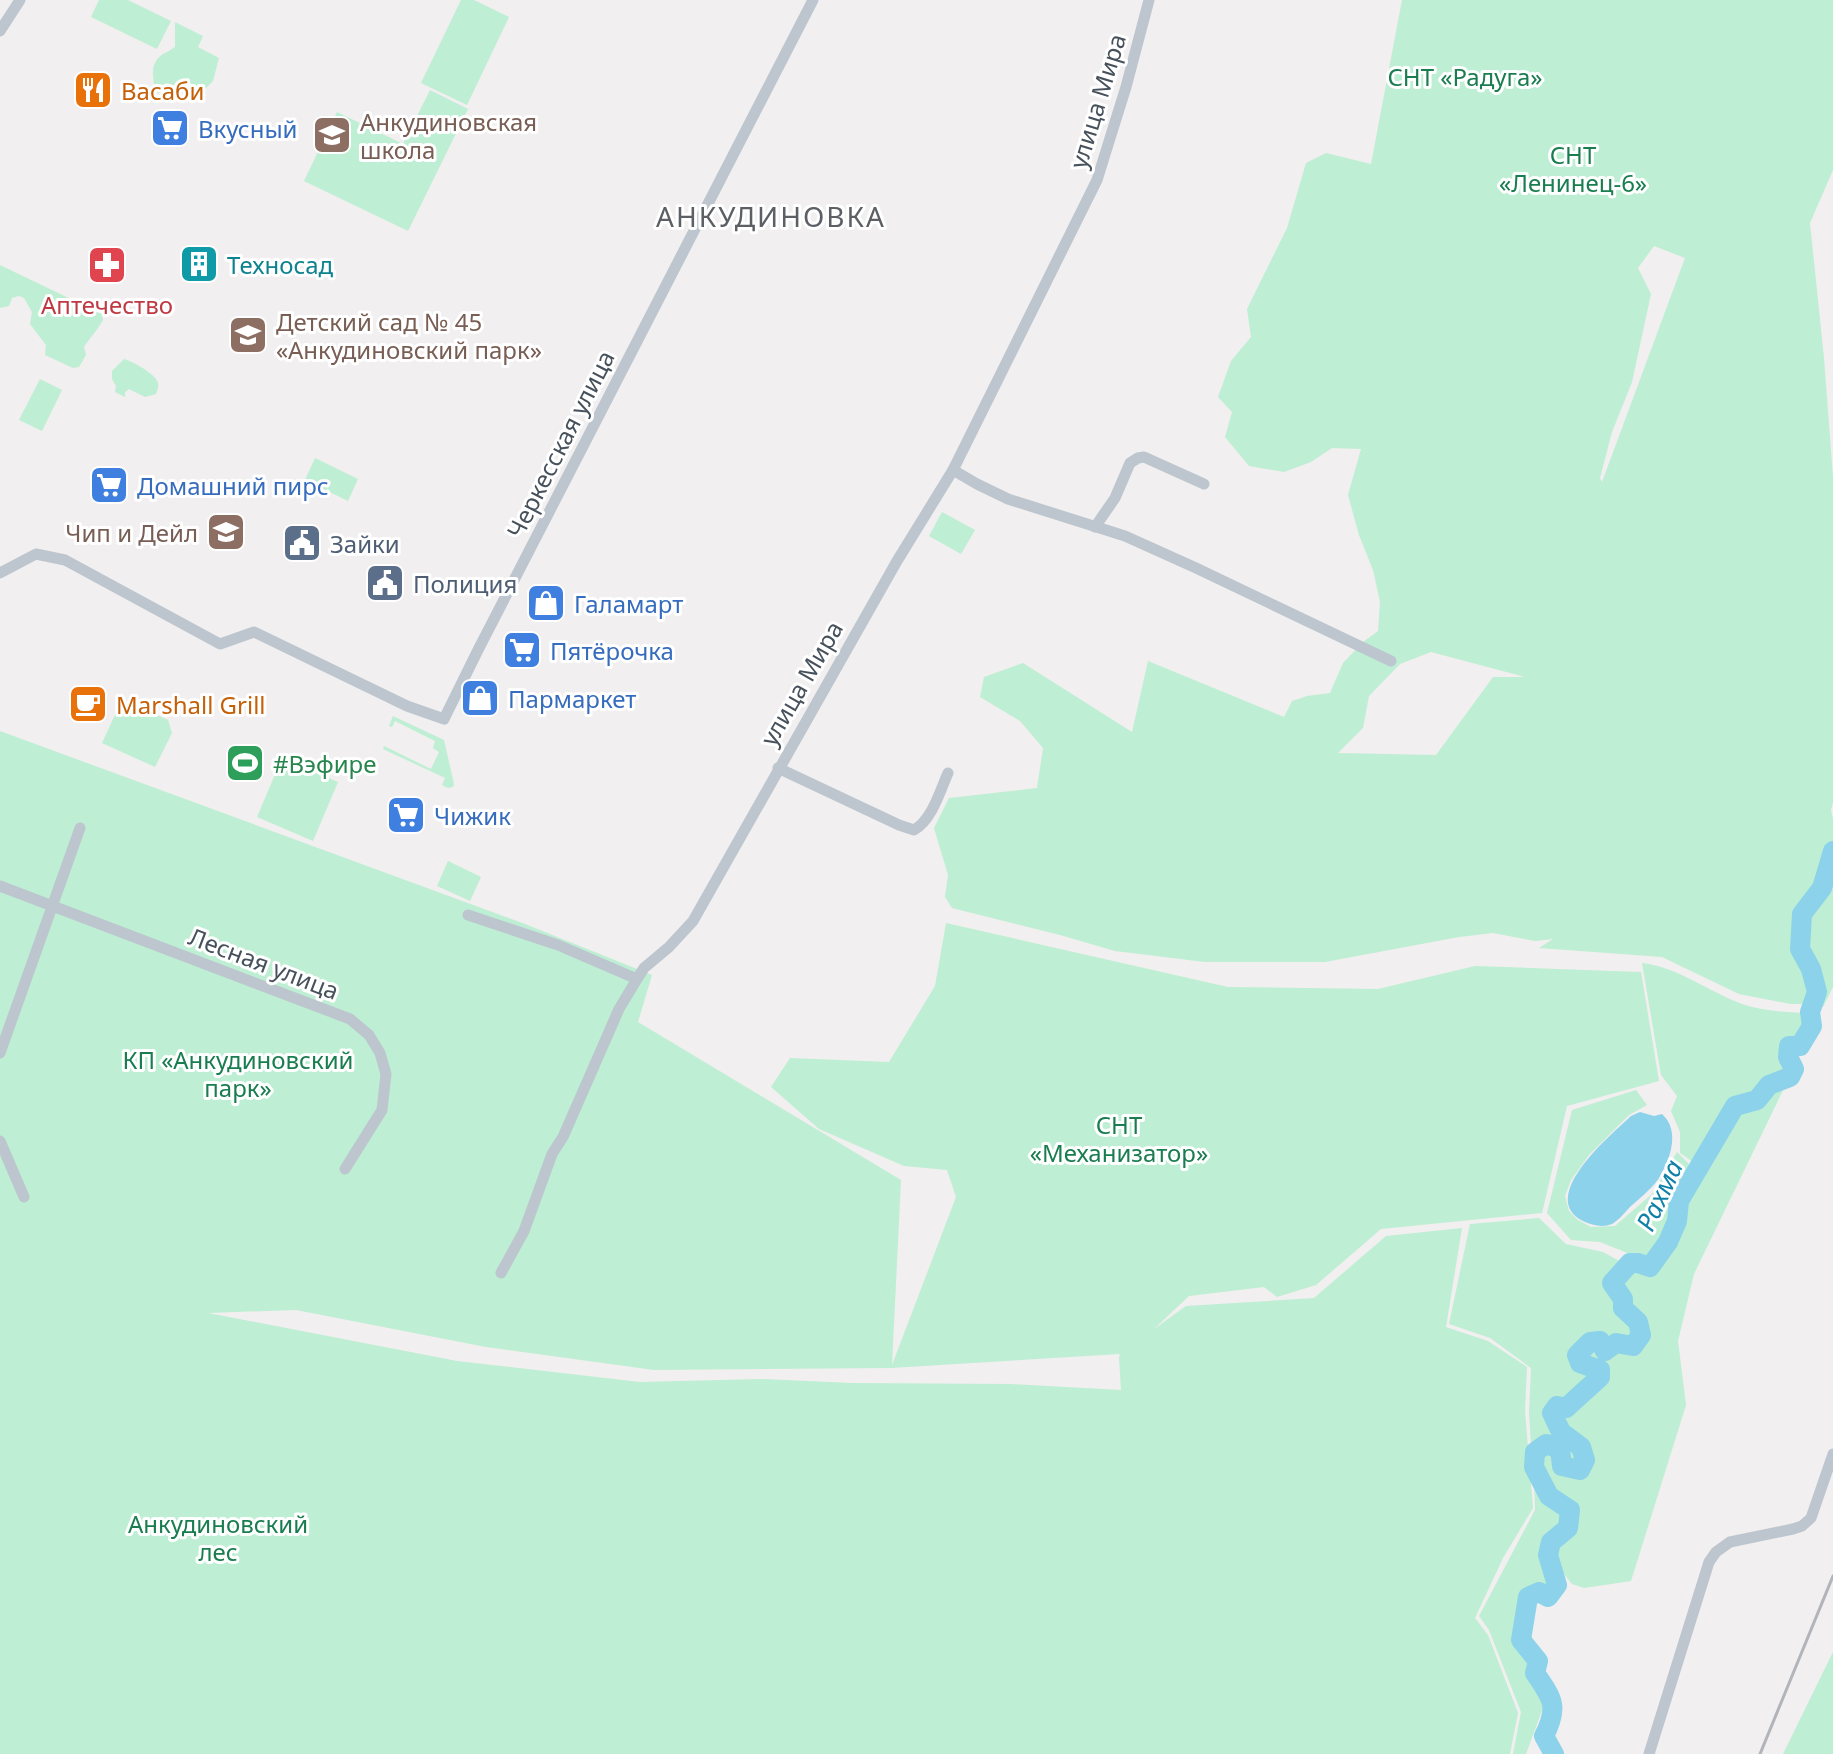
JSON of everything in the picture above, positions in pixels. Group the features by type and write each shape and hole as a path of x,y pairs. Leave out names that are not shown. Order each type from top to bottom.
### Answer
{"street":[{"path":"0,31 20,0"},
{"name":"Черкесская улица","path":"0,573 36,554 65,560 220,644 254,632 407,706 444,719 813,0"},
{"name":"улица Мира","path":"501,1273 524,1231 552,1154 563,1137 619,1009 644,968 693,921 889,575 953,470 1097,180 1149,0"},
{"path":"1095,527 1115,498 1130,463 1138,458 1144,457 1204,484"},
{"path":"953,470 1008,499 1125,536 1391,661"},
{"path":"778,768 914,830 929,814 948,773"},
{"path":"0,1053 80,828"},
{"name":"Лесная улица","path":"0,886 350,1019 369,1035 380,1053 386,1074 382,1110 345,1169"},
{"path":"468,915 558,945 637,979"},
{"path":"0,1141 24,1197"},
{"path":"1649,1754 1709,1562 1716,1552 1730,1542 1802,1526 1811,1518 1833,1454"}],"green space":[{"path":"99,0 128,0 171,21 157,49 91,17"},
{"path":"461,0 474,0 509,17 467,105 421,83"},
{"path":"1402,0 1833,0 1833,170 1810,223 1833,477 1833,843 1819,886 1799,914 1797,950 1813,991 1809,1004 1791,1004 1739,994 1662,957 1539,948 1553,939 1535,941 1493,933 1325,962 1205,962 1115,951 952,908 945,897 948,875 934,828 949,798 1037,788 1043,748 1020,721 980,697 984,677 1023,663 1132,732 1148,661 1284,717 1292,701 1330,693 1343,663 1378,631 1380,602 1373,570 1348,495 1361,449 1332,448 1311,462 1284,472 1249,466 1225,437 1232,412 1218,397 1231,361 1251,337 1247,309 1287,228 1306,163 1326,153 1371,164","holes":["1654,246 1685,258 1602,482 1600,478 1612,432 1632,382 1651,294 1638,268","1431,652 1525,677 1493,677 1436,755 1338,753 1363,728 1369,696 1400,664"]},
{"path":"175,22 203,36 198,47 219,58 213,81 199,95 167,83 159,93 155,92 155,62 175,47"},
{"path":"430,90 468,109 408,231 304,181 337,112 403,144"},
{"path":"0,265 102,314 103,320 84,347 86,355 79,367 73,368 45,355 46,345 30,324 32,312 24,298 12,298 9,306 0,308"},
{"path":"124,359 154,376 158,385 156,394 145,397 129,389 125,397 115,392 112,371"},
{"path":"40,379 62,390 42,431 19,420"},
{"path":"315,458 358,479 348,501 305,480"},
{"path":"942,512 975,530 961,554 929,536"},
{"path":"131,703 168,720 172,733 155,767 102,743 120,704"},
{"path":"393,716 444,740 453,787 442,785 445,778 383,749 384,746 431,769 439,752 433,748 435,741 395,721 392,727 389,726"},
{"path":"0,731 525,924 652,975 638,1022 901,1180 892,1365 956,1197 947,1170 904,1166 819,1129 771,1087 790,1058 889,1062 935,986 946,923 1228,987 1378,989 1475,966 1641,972 1659,1081 1567,1106 1542,1213 1381,1229 1316,1285 1277,1297 1264,1287 1189,1296 1154,1329 1186,1306 1314,1298 1386,1236 1462,1228 1446,1327 1488,1341 1527,1367 1525,1411 1533,1508 1503,1558 1475,1618 1488,1635 1518,1713 1510,1754 0,1754","holes":["296,1310 486,1347 654,1370 891,1368 1120,1354 1121,1390 1011,1384 761,1379 640,1382 457,1361 208,1313"]},
{"path":"282,758 338,782 313,841 257,817"},
{"path":"448,861 481,877 470,901 437,886"},
{"path":"1833,866 1833,987 1823,1007 1816,1007 1820,993 1815,968 1804,948 1805,916 1825,889"},
{"path":"1642,963 1668,969 1750,1006 1806,1013 1808,1026 1798,1042 1788,1044 1784,1057 1788,1068 1784,1075 1766,1083 1754,1099 1732,1105 1696,1164 1680,1153 1680,1132 1671,1111 1677,1096 1661,1075"},
{"path":"1786,1084 1694,1274 1678,1341 1686,1405 1631,1581 1584,1588 1572,1584 1553,1560 1556,1544 1573,1529 1576,1507 1551,1490 1540,1462 1547,1452 1556,1455 1559,1470 1583,1474 1589,1459 1586,1445 1564,1427 1560,1413 1566,1413 1603,1379 1603,1367 1584,1356 1598,1347 1605,1355 1618,1349 1633,1349 1643,1340 1645,1328 1627,1306 1627,1297 1618,1282 1634,1268 1652,1271 1679,1225 1685,1202 1738,1110 1757,1105 1771,1088"},
{"path":"1636,1090 1647,1105 1629,1115 1589,1155 1571,1180 1565,1196 1569,1211 1578,1220 1591,1227 1615,1226 1652,1194 1677,1152 1689,1164 1664,1236 1648,1258 1600,1242 1571,1240 1547,1213 1572,1110"},
{"path":"1539,1218 1566,1244 1603,1252 1623,1263 1609,1284 1621,1312 1635,1329 1629,1340 1616,1339 1609,1344 1602,1335 1590,1337 1572,1353 1574,1363 1594,1375 1565,1402 1557,1401 1547,1410 1553,1429 1573,1449 1575,1459 1568,1460 1561,1443 1544,1439 1531,1446 1531,1368 1490,1338 1449,1324 1470,1224"},
{"path":"1534,1475 1549,1503 1565,1514 1563,1526 1547,1541 1543,1557 1552,1583 1547,1592 1538,1589 1524,1594 1517,1642 1533,1662 1532,1675 1547,1697 1526,1754 1513,1754 1521,1712 1489,1630 1479,1616 1535,1510"},
{"path":"1833,1652 1833,1754 1783,1754"}],"water":[{"path":"1640,1112 1654,1116 1662,1114 1671,1128 1672,1144 1664,1169 1651,1188 1612,1224 1597,1226 1583,1221 1571,1210 1568,1197 1573,1182 1595,1151 1631,1116"}],"waterway":[{"name":"Рахма","path":"1554,1754 1544,1736 1551,1718 1552,1703 1535,1673 1538,1661 1521,1640 1528,1597 1539,1592 1548,1597 1557,1585 1548,1555 1551,1542 1568,1528 1570,1510 1549,1496 1534,1467 1535,1452 1546,1444 1560,1449 1562,1466 1580,1470 1585,1460 1581,1447 1561,1432 1552,1413 1557,1406 1566,1408 1600,1377 1600,1370 1580,1363 1577,1355 1590,1342 1600,1341 1605,1351 1616,1343 1633,1346 1641,1335 1638,1322 1623,1308 1623,1299 1612,1283 1630,1263 1650,1267 1668,1242 1677,1221 1679,1201 1735,1106 1757,1100 1769,1085 1790,1077 1794,1069 1788,1057 1789,1046 1800,1046 1812,1026 1810,1012 1817,992 1811,969 1800,949 1802,914 1822,888 1833,851"}],"railway":[{"path":"1760,1754 1833,1576"}],"place":[{"name":"Васаби","path":"93,90"},
{"name":"Вкусный","path":"170,128"},
{"name":"Анкудиновская школа","path":"332,135"},
{"name":"Техносад","path":"199,264"},
{"name":"Аптечество","path":"107,265"},
{"name":"Детский сад № 45 «Анкудиновский парк»","path":"248,335"},
{"name":"Домашний пирс","path":"109,485"},
{"name":"Чип и Дейл","path":"226,532"},
{"name":"Зайки","path":"302,543"},
{"name":"Полиция","path":"385,583"},
{"name":"Галамарт","path":"546,603"},
{"name":"Пятёрочка","path":"522,650"},
{"name":"Пармаркет","path":"480,698"},
{"name":"Marshall Grill","path":"88,704"},
{"name":"#Вэфире","path":"245,763"},
{"name":"Чижик","path":"406,815"}],"district":[{"name":"АНКУДИНОВКА","path":"771,216"}],"park label":[{"name":"СНТ «Радуга»","path":"1465,76"},
{"name":"СНТ «Ленинец-6»","path":"1573,168"},
{"name":"КП «Анкудиновский парк»","path":"238,1073"},
{"name":"СНТ «Механизатор»","path":"1119,1138"},
{"name":"Анкудиновский лес","path":"218,1537"}]}
